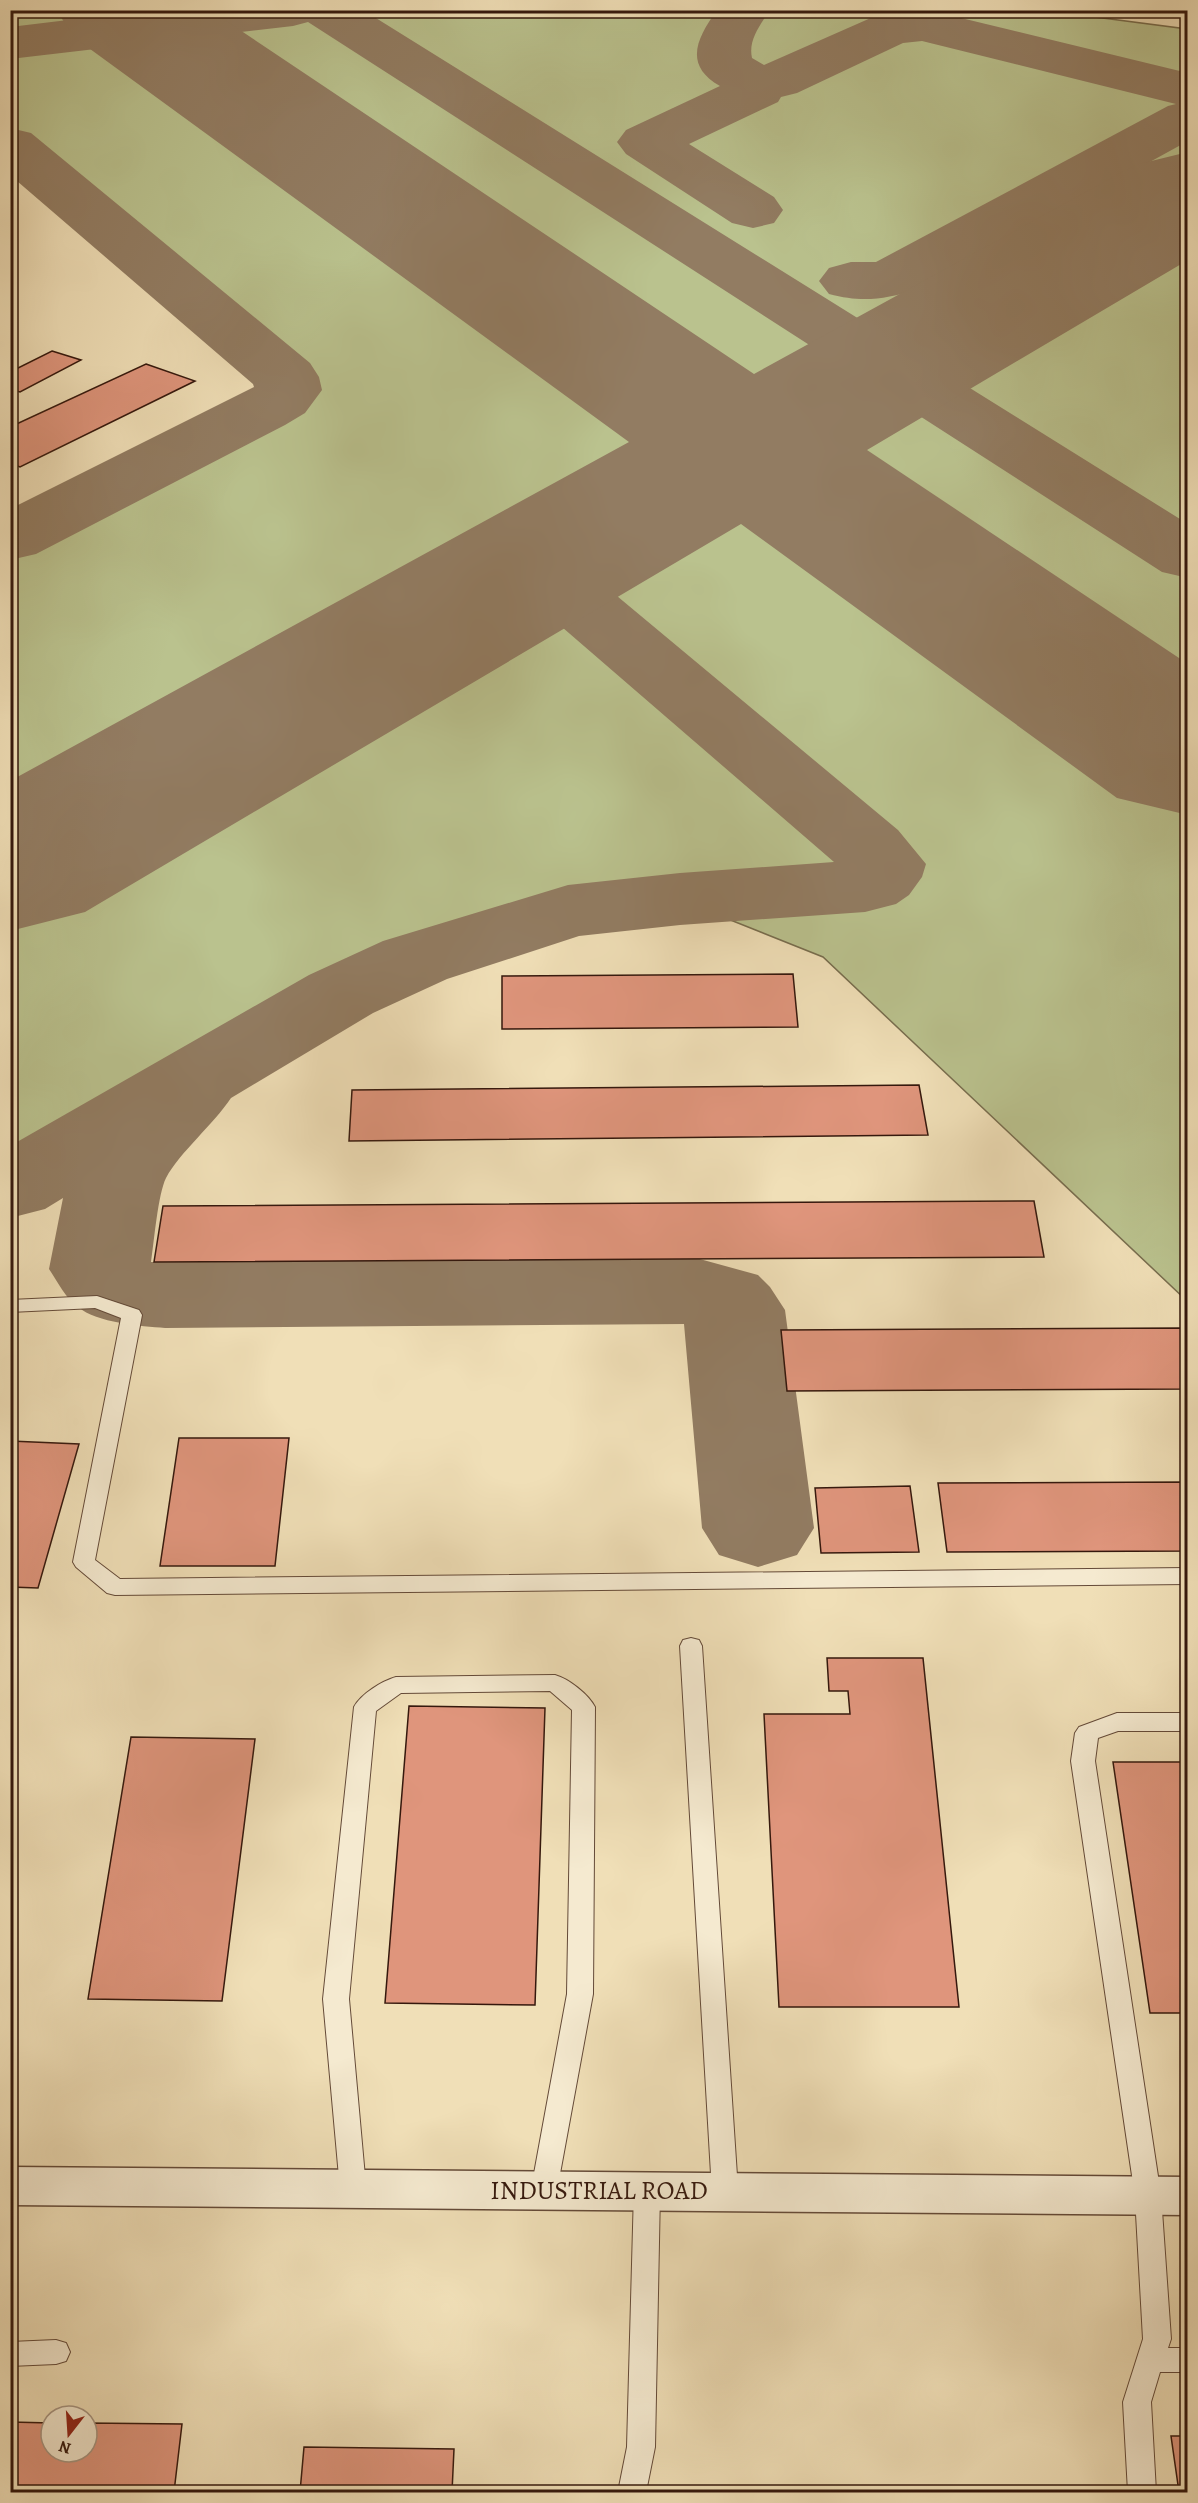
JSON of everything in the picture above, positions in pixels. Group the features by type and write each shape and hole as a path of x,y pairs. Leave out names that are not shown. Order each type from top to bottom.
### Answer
{"street":[{"name":"INDUSTRIAL ROAD","path":"10,2186 1168,2196"}],"lane":[{"path":"10,1306 97,1302 132,1316 84,1562 115,1587 1188,1576"},
{"path":"691,1646 725,2191"},
{"path":"353,2188 336,1999 365,1707 396,1685 555,1683 584,1707 580,1982 544,2190"},
{"path":"1142,2493 1137,2402 1157,2339 1168,2196 1083,1761 1087,1733 1117,1722 1188,1722"},
{"path":"632,2493 641,2447 647,2191"},
{"path":"10,2354 56,2352"},
{"path":"1150,2360 1188,2360"}],"green space":[{"path":"1041,10 1187,29 1187,1301 823,957 713,913 568,911 415,960 341,994 11,1188 11,547 109,502 294,408 310,397 316,387 312,377 11,128 11,11"}],"building":[{"path":"52,351 81,360 20,392 10,389 10,372"},
{"path":"146,364 195,381 20,467 10,463 10,427"},
{"path":"793,974 798,1027 502,1029 502,976"},
{"path":"919,1085 928,1135 349,1141 352,1090"},
{"path":"1034,1201 1044,1257 154,1262 163,1206"},
{"path":"1182,1328 1188,1351 1188,1389 787,1391 781,1330"},
{"path":"179,1438 289,1438 275,1566 160,1566"},
{"path":"10,1441 79,1444 38,1588 10,1587"},
{"path":"1188,1482 1188,1551 947,1552 938,1483"},
{"path":"910,1486 919,1552 821,1553 815,1488"},
{"path":"827,1658 923,1658 959,2007 779,2007 764,1714 850,1714 848,1691 829,1691"},
{"path":"409,1706 545,1708 535,2005 385,2003"},
{"path":"131,1737 255,1739 222,2001 88,1999"},
{"path":"1113,1762 1188,1762 1188,2013 1150,2013"},
{"path":"10,2422 39,2423 39,2464 99,2464 99,2423 182,2424 174,2492 10,2492"},
{"path":"1171,2436 1188,2436 1188,2492 1179,2492"},
{"path":"304,2447 454,2449 452,2492 300,2492"}],"taxiway":[{"path":"10,43 293,10"},
{"path":"325,10 1188,556"},
{"path":"744,10 726,39 723,55 731,69 756,84 759,87 758,90 646,142 753,210"},
{"path":"749,79 762,82 777,81 892,28 922,25 1188,90"},
{"path":"851,281 879,281 895,277 1188,118"},
{"path":"10,145 286,377 288,390 281,399 261,411 10,538"},
{"path":"10,1188 341,994 415,960 568,911 680,899 865,886 879,877 883,864 868,848 537,567"},
{"path":"184,1098 143,1143 117,1177 105,1230 100,1269 113,1284 128,1291 165,1295 696,1291 713,1294 726,1301 734,1310 758,1528"}],"runway":[{"path":"121,10 748,447"},
{"path":"748,447 1188,197"},
{"path":"10,867 748,447"},
{"path":"748,447 1188,755"}]}
